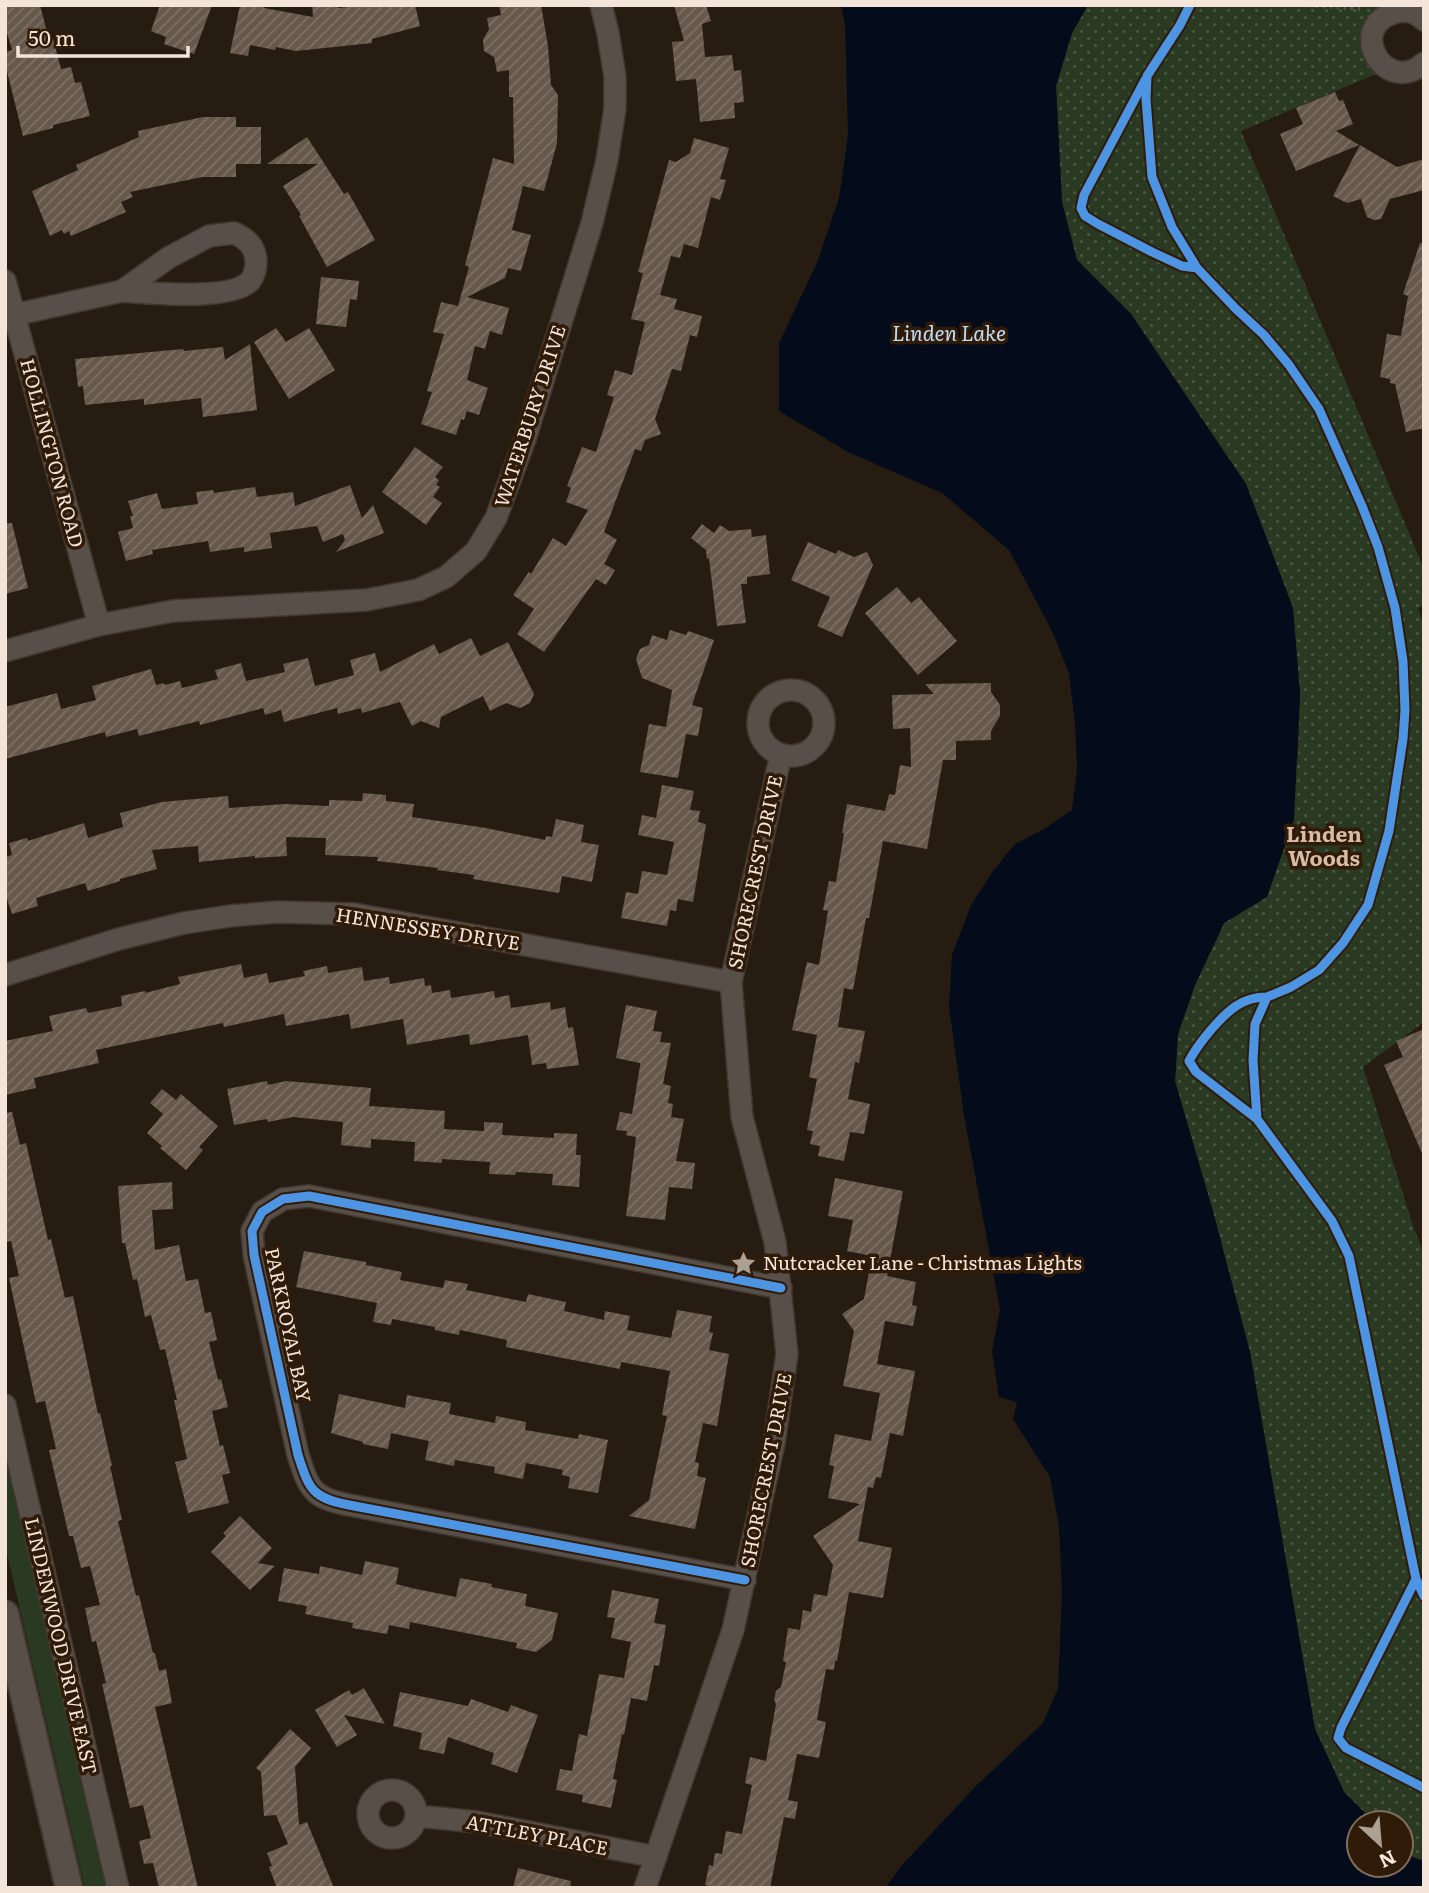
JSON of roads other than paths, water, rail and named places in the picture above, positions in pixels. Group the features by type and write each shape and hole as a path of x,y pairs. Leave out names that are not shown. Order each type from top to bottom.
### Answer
{"street":[{"name":"WATERBURY DRIVE","path":"5,651 99,625 173,611 366,600 418,590 446,577 476,551 496,518 526,439 592,223 607,160 615,108 615,77 601,5"},
{"path":"1423,17 1410,12 1391,13 1385,16 1374,30 1371,43 1376,58 1388,69 1409,72 1424,63"},
{"path":"14,315 122,291 180,295 236,289 249,282 253,275 256,269 255,252 247,239 234,233 209,236 168,258 122,291"},
{"name":"HOLLINGTON ROAD","path":"5,281 99,625"},
{"name":"SHORECREST DRIVE","path":"645,1888 733,1630 774,1443 787,1354 775,1242 741,1117 731,982 781,754"},
{"name":"HENNESSEY DRIVE","path":"5,975 119,939 184,923 278,912 354,914 731,982"},
{"name":"PARKROYAL BAY","path":"745,1580 330,1502 314,1493 298,1455 254,1255 252,1231 262,1212 283,1199 309,1196 781,1288"},
{"name":"LINDENWOOD DRIVE EAST","path":"5,1405 118,1888"},
{"path":"5,1614 69,1888"},
{"name":"ATTLEY PLACE","path":"417,1816 477,1822 656,1857"}],"water":[{"name":"Linden Lake","path":"841,5 1088,5 1072,33 1056,86 1062,202 1077,260 1131,314 1246,484 1293,608 1300,694 1294,820 1267,897 1224,923 1195,985 1178,1034 1175,1081 1250,1352 1315,1729 1344,1792 1361,1809 1345,1809 1345,1879 1415,1879 1415,1858 1424,1861 1424,1888 885,1888 902,1865 976,1786 1043,1723 1058,1688 1062,1593 1059,1527 1050,1477 1013,1419 1017,1402 999,1397 992,1351 1000,1310 964,1115 949,1007 952,955 971,905 1015,844 1072,810 1077,769 1069,673 1052,631 1009,550 942,493 848,452 779,411 779,343 817,263 839,198 848,135 845,25"}],"place":[{"name":"Nutcracker Lane - Christmas Lights","path":"743,1263"}],"district":[{"name":"Linden Woods","path":"1324,847"}]}
